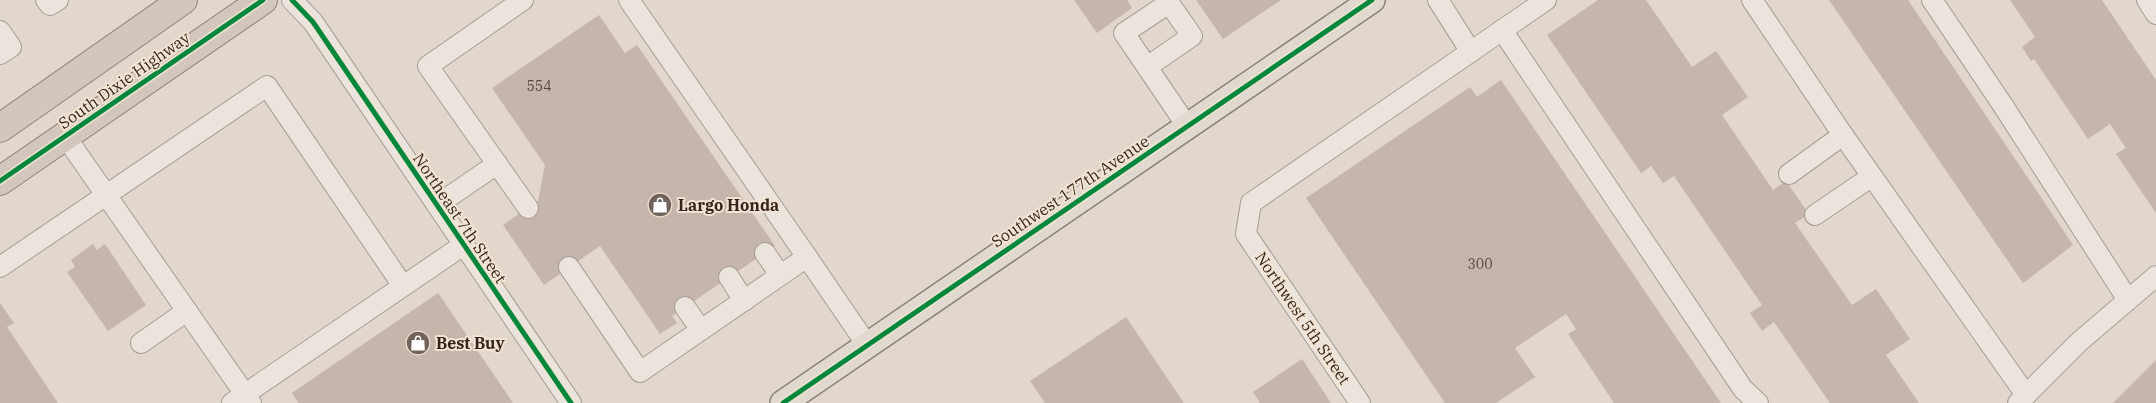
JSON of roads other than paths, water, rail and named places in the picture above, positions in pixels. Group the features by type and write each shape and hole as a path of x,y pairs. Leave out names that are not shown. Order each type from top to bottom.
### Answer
{"highway":[{"name":"South Dixie Highway","path":"0,128 183,0"},
{"name":"South Dixie Highway","path":"0,181 263,0"}],"main road":[{"name":"Southwest 177th Avenue","path":"782,403 1187,126 1356,4"}],"street":[{"path":"46,0 50,6 58,0"},
{"name":"Northeast 7th Street","path":"292,0 313,22 437,205 462,246 571,403"},
{"path":"523,0 428,66 528,208"},
{"path":"630,0 867,345"},
{"path":"1438,0 1471,52 1546,0"},
{"path":"1752,0 2022,399 2079,342 2156,276"},
{"path":"1932,0 2004,107 2128,300"},
{"path":"2147,0 2156,14"},
{"path":"1502,30 1743,389 1758,403"},
{"name":"Northwest 5th Street","path":"1360,403 1246,234 1251,203 1471,52"},
{"path":"1148,67 1187,126"},
{"path":"0,267 266,86 403,286"},
{"path":"1789,174 1842,135"},
{"path":"65,136 187,311 243,400 462,246"},
{"path":"437,205 497,164"},
{"path":"1815,216 1871,177"},
{"path":"765,253 780,275"},
{"path":"569,267 640,372 807,257"},
{"path":"729,278 744,300"},
{"path":"685,307 700,330"},
{"path":"141,343 187,311"}],"place":[{"name":"Largo Honda","path":"660,205"},
{"name":"Best Buy","path":"418,343"}]}
